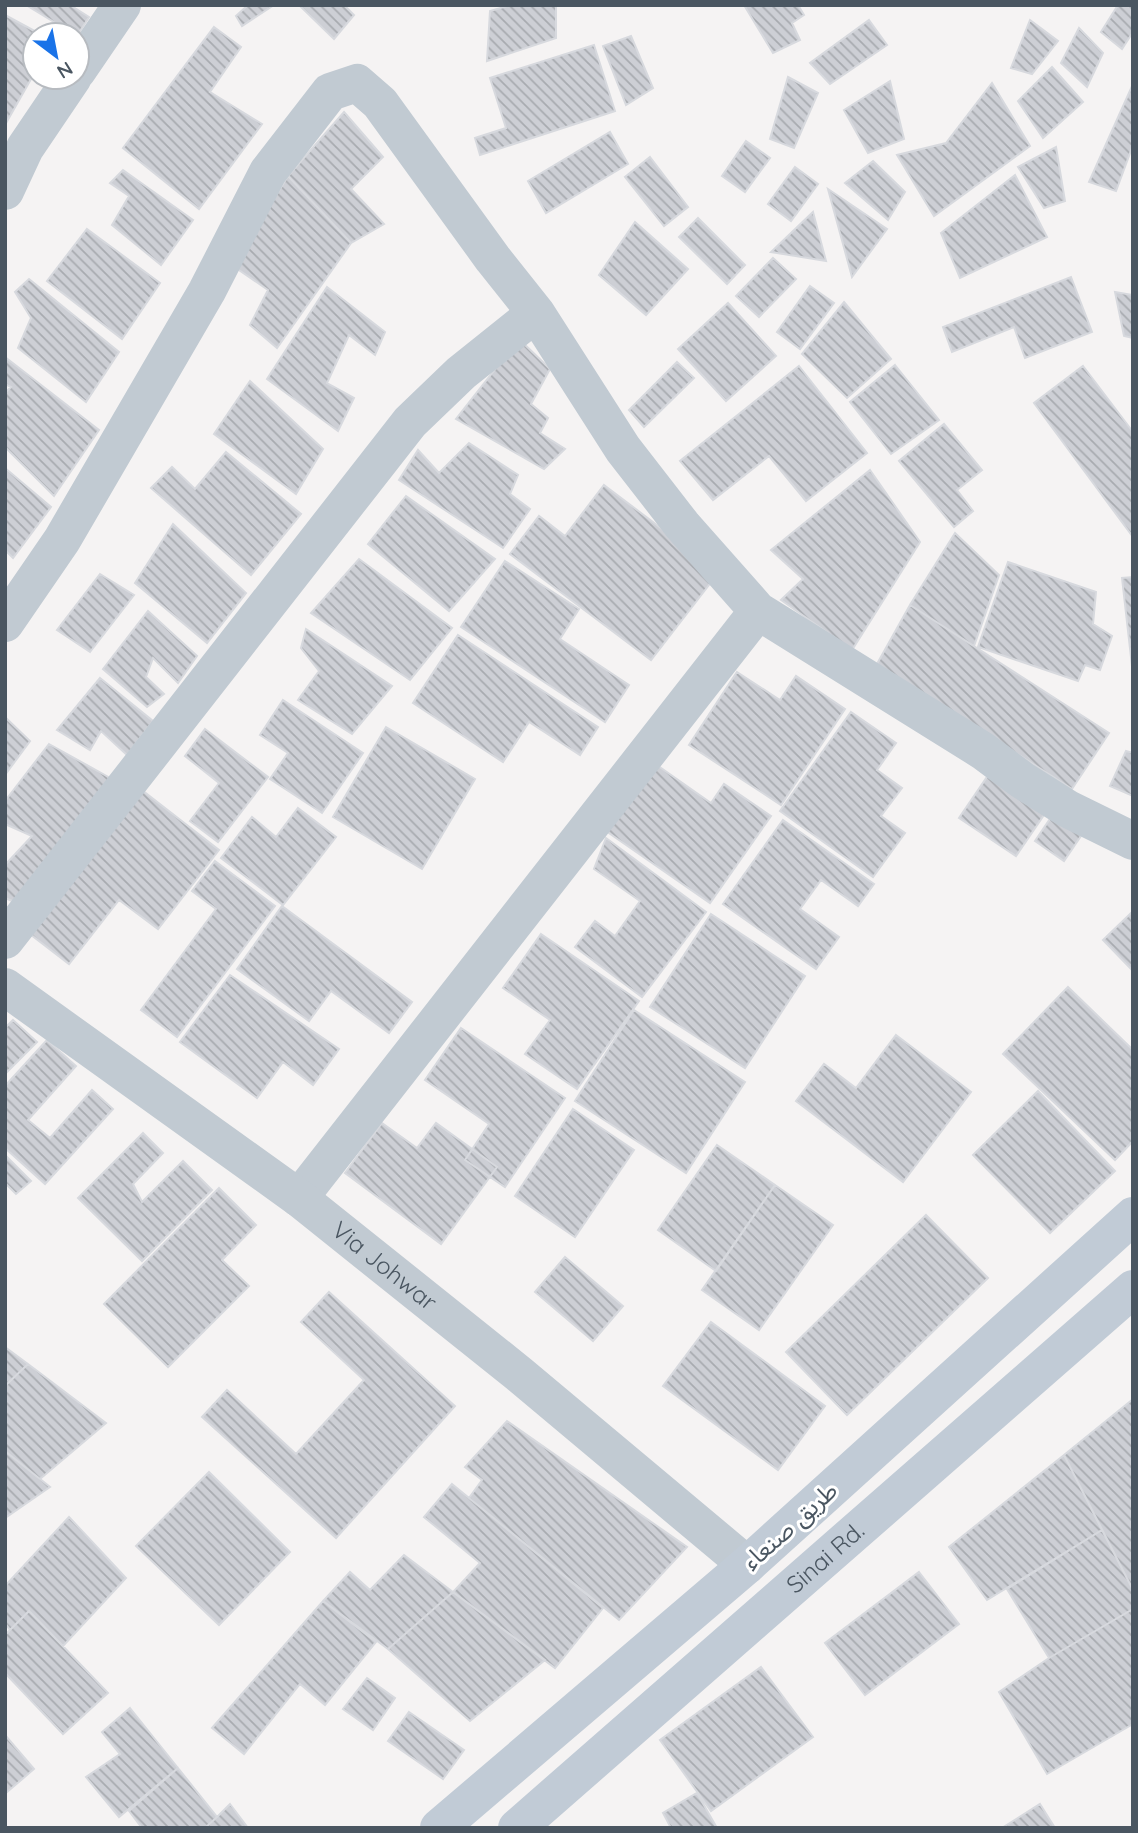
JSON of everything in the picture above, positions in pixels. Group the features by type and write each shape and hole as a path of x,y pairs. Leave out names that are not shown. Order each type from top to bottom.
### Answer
{"main road":[{"name":"طريق صنعاء","path":"439,1828 747,1565 1133,1216"},
{"name":"Sinai Rd.","path":"517,1828 1133,1289"}],"street":[{"path":"91,50 122,5"},
{"path":"5,623 83,505 207,290 268,173 330,92 357,83 380,103 485,248 536,313 623,449 682,525 758,611 983,751 1068,809 1133,841"},
{"path":"5,191 25,148 64,91"},
{"path":"5,940 410,422 461,373 536,313"},
{"path":"299,1198 758,611"},
{"name":"Via Johwar","path":"5,987 299,1198 519,1374 747,1565"}],"building":[{"path":"26,5 70,5 89,17 86,21 52,21"},
{"path":"248,5 274,5 242,26 236,16"},
{"path":"299,5 344,5 354,15 334,39"},
{"path":"511,5 556,5 556,38 487,61 490,11"},
{"path":"744,5 798,5 804,15 792,23 800,40 773,53"},
{"path":"1118,5 1133,5 1133,32 1122,49 1101,32"},
{"path":"5,15 21,24 21,91 24,91 5,125"},
{"path":"869,20 887,45 830,84 810,63"},
{"path":"1030,20 1058,41 1032,74 1011,68"},
{"path":"214,27 241,47 210,92 262,124 199,209 123,148"},
{"path":"1079,28 1103,53 1087,87 1061,63"},
{"path":"631,36 653,88 626,105 603,46"},
{"path":"594,45 615,111 480,155 475,138 506,128 490,78"},
{"path":"1052,67 1083,102 1043,138 1018,101"},
{"path":"788,77 818,93 794,148 770,139"},
{"path":"890,81 904,139 868,153 844,110"},
{"path":"992,83 1030,146 934,216 897,155 946,143"},
{"path":"1133,84 1133,145 1116,191 1089,182"},
{"path":"344,112 383,157 351,189 384,224 351,243 288,176"},
{"path":"610,132 628,164 546,213 528,181"},
{"path":"746,141 770,158 745,192 722,176"},
{"path":"1056,147 1065,201 1044,208 1018,167"},
{"path":"650,157 688,207 664,226 625,177"},
{"path":"873,161 905,192 888,220 845,183"},
{"path":"795,167 818,184 791,221 768,204"},
{"path":"123,170 193,220 161,265 112,225 129,196 110,183"},
{"path":"1015,175 1047,237 960,278 941,233"},
{"path":"288,176 351,243 277,348 250,325 268,290 233,266"},
{"path":"828,189 887,229 852,277"},
{"path":"813,212 826,261 771,252"},
{"path":"698,218 745,265 727,284 679,237"},
{"path":"635,222 688,269 646,315 599,275"},
{"path":"87,229 160,283 122,339 47,281"},
{"path":"773,258 796,279 759,317 736,296"},
{"path":"1071,277 1092,332 1025,358 1014,327 952,352 943,327"},
{"path":"29,279 119,352 86,402 18,348 31,318 15,292"},
{"path":"810,286 834,303 800,349 777,332"},
{"path":"327,287 385,332 375,355 349,335 327,383 354,398 338,431 267,379"},
{"path":"1115,292 1133,295 1133,338 1124,336"},
{"path":"844,302 891,359 847,398 802,354"},
{"path":"728,303 776,356 726,401 678,349"},
{"path":"519,339 550,369 531,404 548,418 540,433 565,449 544,469 456,419"},
{"path":"5,357 99,430 54,496 5,447 5,393 11,387 5,384"},
{"path":"677,362 694,378 644,427 629,410"},
{"path":"895,365 939,420 891,454 850,402"},
{"path":"799,366 867,453 806,501 769,456 713,500 680,461"},
{"path":"1083,366 1133,432 1133,537 1034,403"},
{"path":"250,381 323,449 296,494 214,434"},
{"path":"944,424 982,470 957,490 973,511 954,527 899,461"},
{"path":"469,443 518,475 510,494 530,509 503,548 399,480 418,450 439,473"},
{"path":"226,452 301,514 251,575 151,488 172,467 195,489"},
{"path":"5,468 51,507 13,558 5,550"},
{"path":"870,470 920,542 852,650 781,600 803,579 771,550"},
{"path":"604,485 719,572 651,660 510,554 539,516 565,536"},
{"path":"406,496 495,559 449,611 368,544"},
{"path":"173,524 246,593 207,643 135,583"},
{"path":"955,533 999,575 974,646 910,605"},
{"path":"359,559 452,628 410,680 311,613"},
{"path":"505,561 579,609 560,639 629,685 605,722 461,627"},
{"path":"1008,562 1096,592 1093,624 1112,636 1100,670 1085,665 1078,681 978,647"},
{"path":"100,574 134,595 90,652 57,630"},
{"path":"1133,577 1133,666 1132,666 1122,578"},
{"path":"910,605 1109,733 1072,789 877,664"},
{"path":"148,611 197,656 178,683 153,658 146,677 164,694 147,707 103,669"},
{"path":"306,629 392,686 352,734 298,700 319,671 301,648"},
{"path":"458,635 598,727 580,755 529,722 503,762 413,703"},
{"path":"737,672 780,700 796,676 845,709 781,805 689,745"},
{"path":"100,678 153,721 127,755 101,731 90,750 57,730"},
{"path":"283,700 363,753 322,813 270,779 288,753 260,735"},
{"path":"851,712 896,743 877,770 902,788 881,816 905,833 873,877 780,811"},
{"path":"5,717 30,741 5,775"},
{"path":"386,727 475,779 422,869 333,817"},
{"path":"205,729 268,777 218,842 190,821 219,783 185,756"},
{"path":"49,744 112,779 29,908 5,898 5,865 32,836 5,824 5,801"},
{"path":"1126,751 1133,753 1133,796 1110,786"},
{"path":"654,763 711,803 724,784 771,816 710,903 606,831"},
{"path":"989,774 1046,812 1016,856 959,818"},
{"path":"138,787 219,850 158,929 119,900 69,964 26,931"},
{"path":"298,808 336,837 283,905 221,858 252,817 276,837"},
{"path":"1056,810 1085,830 1064,861 1035,841"},
{"path":"783,820 874,884 858,906 821,880 800,909 839,937 816,969 723,904"},
{"path":"606,838 706,912 642,997 575,947 595,921 615,936 640,901 594,869"},
{"path":"215,861 275,906 177,1037 141,1010 216,909 192,891"},
{"path":"282,906 412,1002 389,1033 331,991 309,1021 237,969"},
{"path":"1133,911 1133,971 1103,940"},
{"path":"711,914 805,976 745,1068 650,1007"},
{"path":"541,934 639,1001 577,1089 525,1054 550,1020 503,988"},
{"path":"230,975 339,1049 313,1085 283,1062 257,1098 180,1042"},
{"path":"1068,987 1133,1050 1133,1141 1115,1160 1003,1054"},
{"path":"634,1010 745,1082 686,1173 575,1101"},
{"path":"13,1020 37,1042 5,1074 5,1028"},
{"path":"461,1028 565,1098 505,1187 465,1160 489,1124 425,1080"},
{"path":"896,1035 971,1092 903,1182 796,1101 824,1064 856,1088"},
{"path":"47,1040 76,1066 28,1120 50,1138 92,1090 113,1109 45,1184 5,1148 5,1086"},
{"path":"1038,1091 1115,1171 1050,1233 973,1155"},
{"path":"573,1109 634,1150 575,1237 515,1196"},
{"path":"382,1123 417,1148 436,1123 497,1167 441,1244 345,1173"},
{"path":"143,1133 163,1153 133,1184 142,1202 183,1161 212,1190 142,1261 78,1198"},
{"path":"717,1145 775,1185 716,1271 658,1230"},
{"path":"5,1155 31,1181 16,1194 5,1183"},
{"path":"775,1185 833,1225 759,1330 702,1290"},
{"path":"219,1188 256,1225 222,1260 249,1286 168,1367 104,1304"},
{"path":"926,1215 988,1278 847,1415 786,1352"},
{"path":"565,1257 623,1306 593,1341 535,1292"},
{"path":"329,1292 455,1406 336,1538 202,1417 227,1390 296,1454 364,1380 301,1322"},
{"path":"711,1322 825,1406 778,1470 663,1386"},
{"path":"5,1347 28,1364 5,1386"},
{"path":"28,1364 106,1423 40,1479 5,1451 5,1386"},
{"path":"1133,1399 1133,1590 1064,1455"},
{"path":"507,1421 687,1547 619,1620 469,1498 482,1480 465,1467"},
{"path":"5,1451 50,1487 5,1518"},
{"path":"1064,1455 1102,1530 987,1600 949,1547"},
{"path":"209,1472 290,1552 219,1625 136,1546"},
{"path":"452,1484 603,1608 555,1668 453,1592 480,1563 424,1517"},
{"path":"69,1517 126,1578 63,1646 29,1611 10,1630 5,1623 5,1586"},
{"path":"1102,1530 1133,1590 1133,1609 1049,1658 1007,1589"},
{"path":"404,1555 453,1592 388,1649 323,1601 350,1572 370,1590"},
{"path":"919,1572 959,1624 865,1695 825,1643"},
{"path":"453,1592 545,1660 470,1721 388,1649"},
{"path":"323,1601 376,1642 325,1705 300,1684 244,1754 212,1728"},
{"path":"1133,1609 1133,1724 1047,1774 999,1692 1049,1658"},
{"path":"29,1611 108,1693 63,1734 5,1673 5,1635"},
{"path":"761,1667 813,1737 711,1811 660,1740"},
{"path":"367,1678 395,1698 373,1730 343,1709"},
{"path":"130,1708 178,1768 119,1817 86,1777 120,1754 102,1732"},
{"path":"409,1712 464,1750 443,1779 388,1741"},
{"path":"5,1735 34,1769 6,1793 5,1792"},
{"path":"178,1768 217,1817 205,1828 142,1828 129,1811"},
{"path":"697,1793 717,1828 671,1828 663,1813"},
{"path":"230,1804 248,1828 205,1828 217,1817"},
{"path":"1040,1804 1055,1828 1002,1828"}]}
